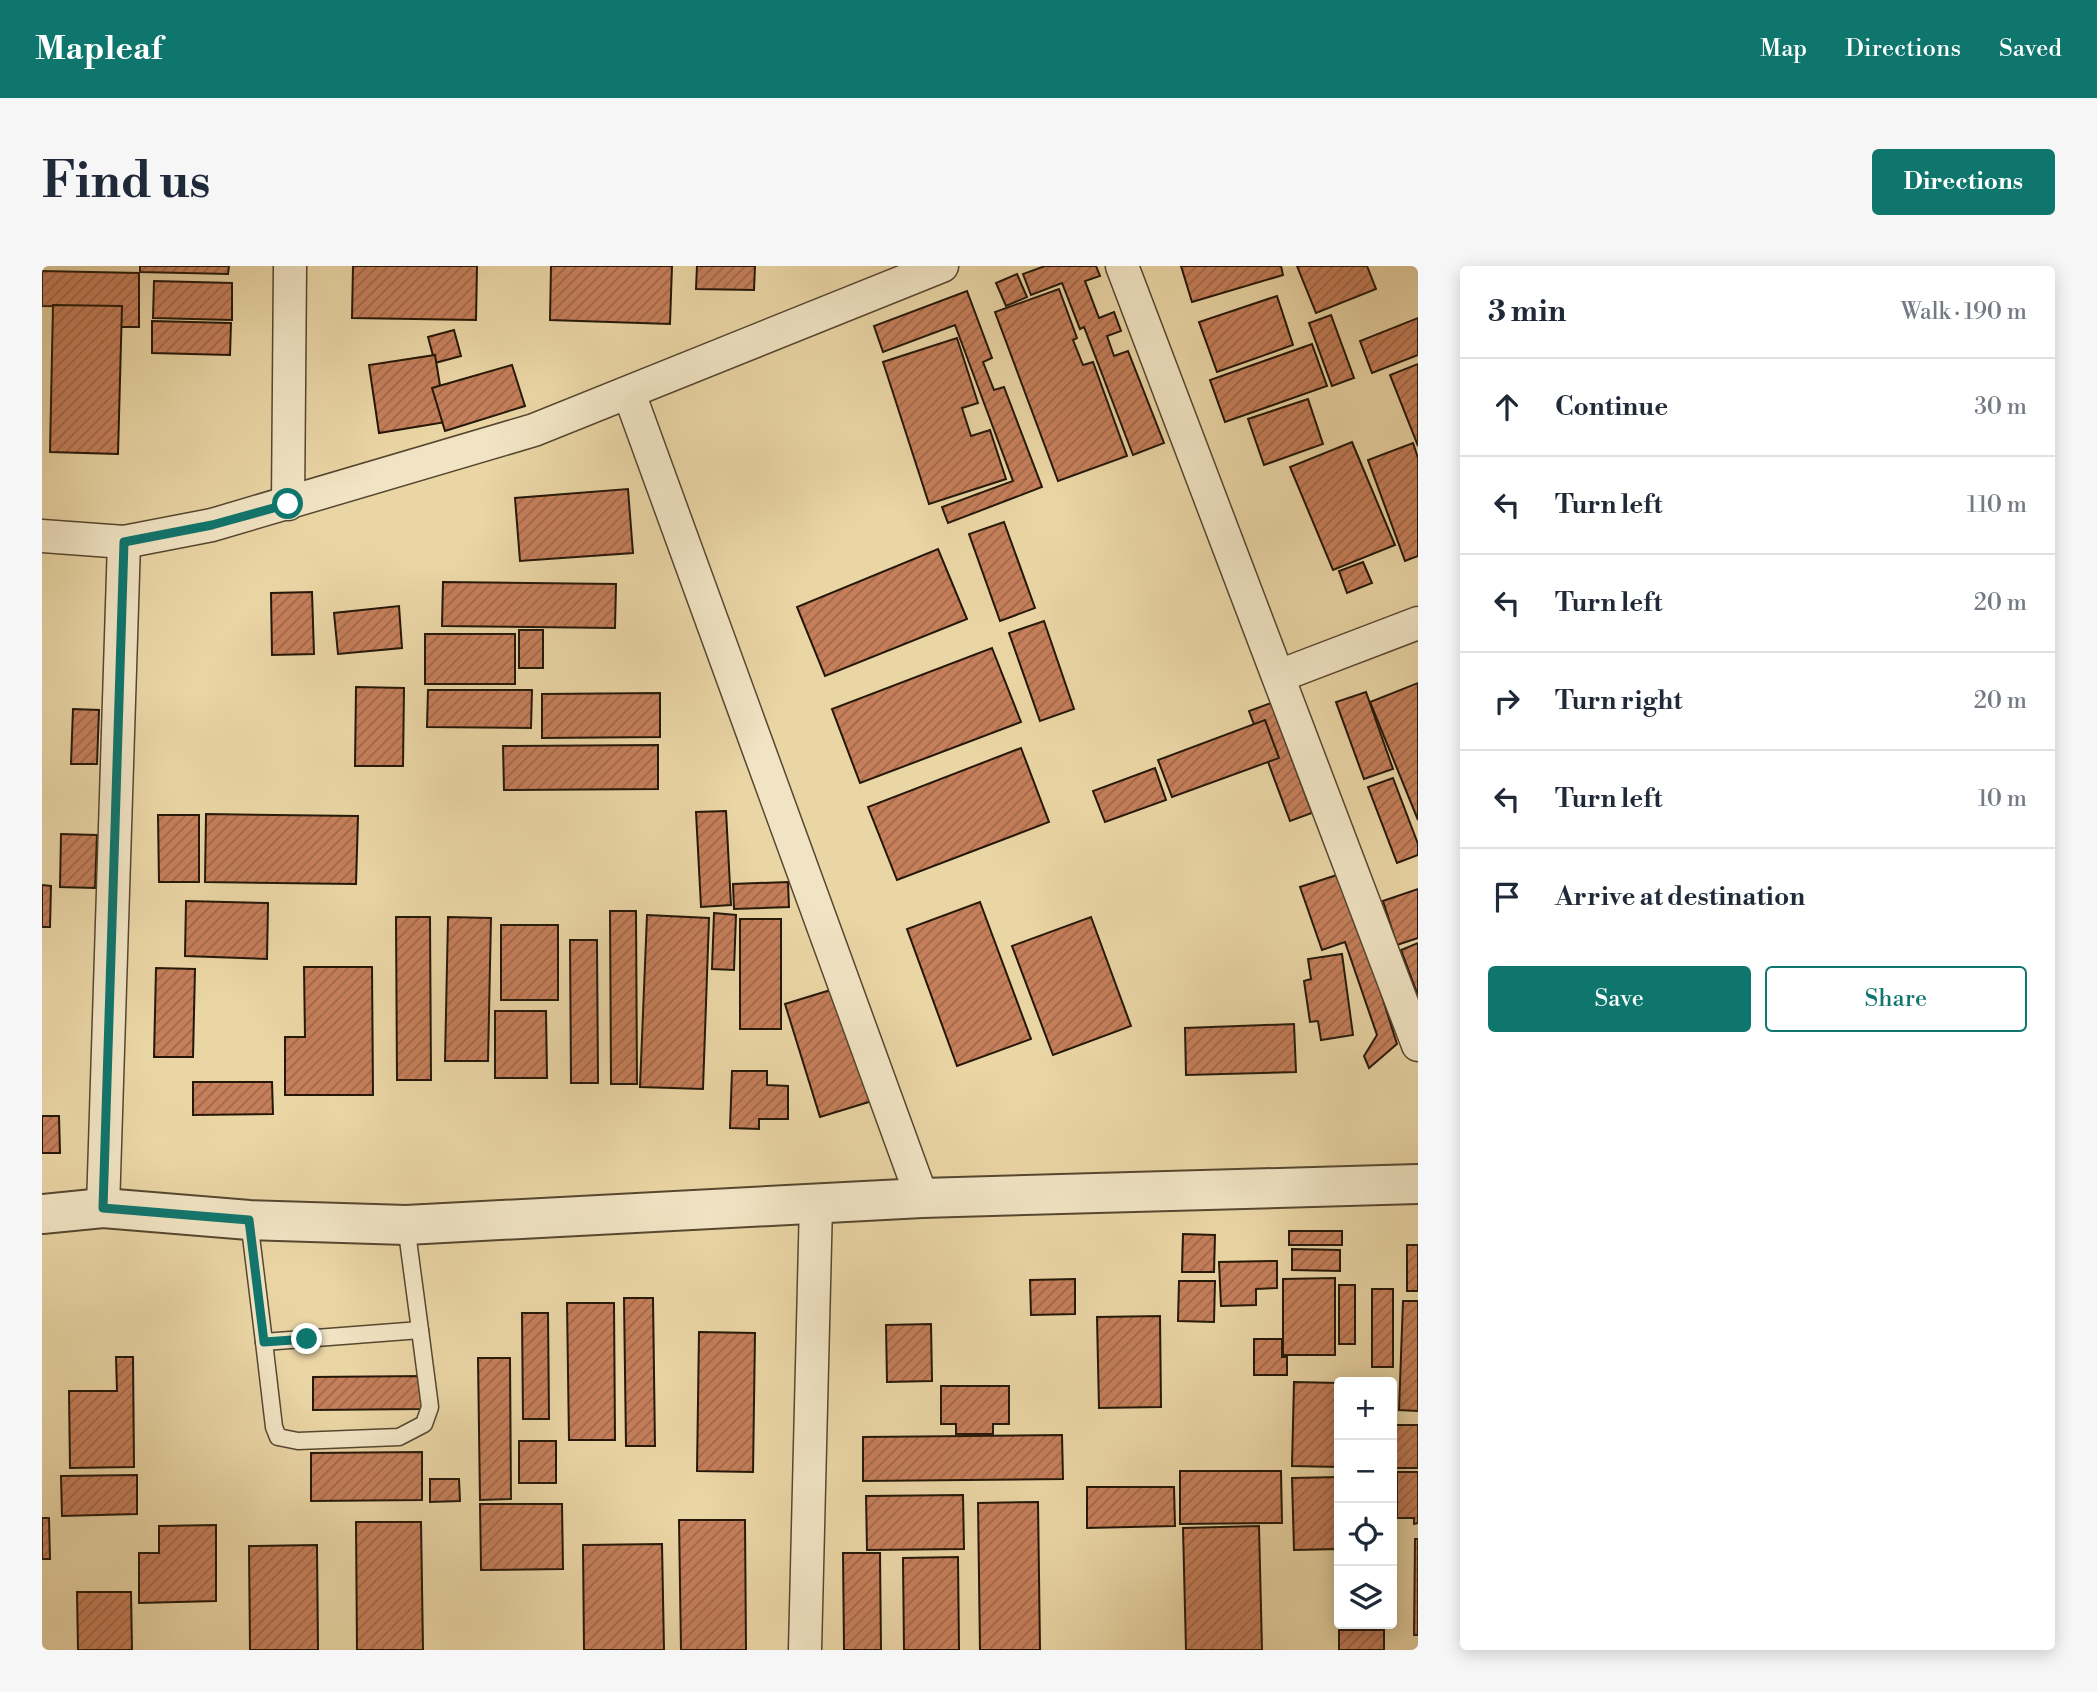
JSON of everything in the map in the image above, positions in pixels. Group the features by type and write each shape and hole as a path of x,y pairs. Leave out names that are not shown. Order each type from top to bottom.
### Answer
{"street":[{"path":"288,504 290,266"},
{"path":"42,536 124,542 212,525 288,504 534,430 942,266"},
{"path":"1122,266 1418,1045"},
{"path":"629,393 922,1198"},
{"path":"103,1208 124,542"},
{"path":"1279,676 1418,623"},
{"path":"42,1213 103,1208 249,1220 406,1225 922,1198 1418,1184"},
{"path":"805,1650 816,1203"}],"lane":[{"path":"249,1220 274,1427 278,1437 298,1441 399,1437 424,1424 430,1408 406,1225"},
{"path":"264,1342 420,1330"}],"building":[{"path":"140,266 229,266 228,274 140,272"},
{"path":"353,266 477,266 476,320 352,318"},
{"path":"551,266 672,266 670,324 550,320"},
{"path":"697,266 755,266 754,290 696,289"},
{"path":"1045,266 1096,266 1100,276 1085,281 1099,318 1114,312 1121,331 1107,336 1114,356 1128,351 1164,443 1133,455 1084,327 1080,329 1062,283 1031,295 1023,274"},
{"path":"1181,266 1281,266 1283,275 1192,302"},
{"path":"1297,266 1367,266 1376,289 1316,313"},
{"path":"42,271 139,273 139,327 110,327 110,307 42,306"},
{"path":"1017,274 1027,297 1006,306 996,283"},
{"path":"154,281 232,283 232,320 153,318"},
{"path":"1059,289 1077,338 1073,340 1083,365 1093,362 1127,456 1058,481 995,312"},
{"path":"967,291 992,358 983,362 994,390 1004,387 1042,487 948,523 942,507 1013,481 955,325 883,352 874,326"},
{"path":"1277,296 1293,345 1217,372 1199,322"},
{"path":"53,305 122,306 118,454 50,452"},
{"path":"1331,315 1354,378 1332,386 1309,323"},
{"path":"1418,318 1418,355 1372,373 1360,341"},
{"path":"152,321 231,323 230,355 152,353"},
{"path":"454,330 461,356 435,363 428,337"},
{"path":"957,338 978,403 962,408 971,436 990,430 1006,479 929,504 883,362"},
{"path":"1312,344 1327,386 1225,422 1210,380"},
{"path":"435,355 446,422 379,433 369,365"},
{"path":"1418,364 1418,446 1390,375"},
{"path":"512,365 525,406 445,431 432,388"},
{"path":"1308,399 1323,444 1264,465 1248,419"},
{"path":"1352,442 1395,545 1333,570 1290,467"},
{"path":"1413,443 1418,458 1418,556 1405,561 1368,460"},
{"path":"628,489 633,553 520,561 515,498"},
{"path":"1004,522 1035,608 1000,621 969,534"},
{"path":"938,549 967,619 825,676 797,607"},
{"path":"1363,562 1372,583 1347,593 1339,571"},
{"path":"443,582 616,584 615,628 442,626"},
{"path":"312,592 314,654 272,655 271,593"},
{"path":"399,606 402,648 338,654 334,613"},
{"path":"1044,621 1074,709 1040,721 1009,633"},
{"path":"519,630 543,630 543,668 519,668"},
{"path":"425,634 515,634 515,684 425,684"},
{"path":"992,648 1021,722 860,783 832,709"},
{"path":"1418,683 1418,820 1370,702"},
{"path":"356,687 404,688 403,766 355,766"},
{"path":"428,690 532,690 531,728 427,727"},
{"path":"1366,692 1393,769 1364,779 1336,702"},
{"path":"660,693 660,737 542,738 542,694"},
{"path":"1271,703 1312,813 1290,821 1249,711"},
{"path":"73,709 99,710 97,764 71,764"},
{"path":"1265,720 1279,758 1172,797 1158,760"},
{"path":"658,745 658,789 504,790 503,746"},
{"path":"1021,748 1049,822 897,880 868,807"},
{"path":"1155,768 1166,800 1105,822 1093,791"},
{"path":"1393,778 1418,844 1418,855 1397,863 1368,787"},
{"path":"726,811 731,905 701,907 696,812"},
{"path":"206,814 358,816 356,884 205,882"},
{"path":"158,815 199,815 199,882 159,882"},
{"path":"61,834 97,835 95,888 60,887"},
{"path":"1343,873 1397,1044 1369,1068 1364,1056 1377,1035 1345,942 1322,950 1300,887"},
{"path":"788,882 789,907 734,909 733,884"},
{"path":"42,885 51,886 50,927 42,927"},
{"path":"1418,889 1418,938 1397,945 1383,901"},
{"path":"186,901 268,903 267,959 185,956"},
{"path":"980,902 1031,1039 957,1066 907,929"},
{"path":"610,911 636,911 637,1084 611,1084"},
{"path":"714,913 736,915 734,970 712,969"},
{"path":"647,915 709,918 703,1089 640,1087"},
{"path":"396,917 430,917 431,1080 397,1080"},
{"path":"448,917 491,918 488,1061 445,1061"},
{"path":"1091,917 1131,1026 1053,1055 1012,946"},
{"path":"740,919 781,919 781,1029 740,1029"},
{"path":"501,925 558,925 558,1000 501,1000"},
{"path":"570,940 597,940 598,1083 571,1083"},
{"path":"1418,943 1418,1011 1412,995 1417,993 1401,950"},
{"path":"1342,954 1353,1035 1321,1040 1318,1021 1310,1022 1304,981 1311,979 1308,959"},
{"path":"304,967 372,967 373,1095 285,1095 285,1037 305,1037"},
{"path":"156,968 195,969 193,1057 154,1057"},
{"path":"837,988 872,1101 820,1117 785,1004"},
{"path":"495,1011 546,1011 547,1078 495,1078"},
{"path":"1294,1024 1296,1072 1186,1075 1185,1028"},
{"path":"732,1071 767,1071 767,1085 788,1086 788,1119 759,1119 759,1129 730,1128"},
{"path":"193,1082 272,1082 273,1114 193,1115"},
{"path":"42,1116 59,1116 60,1153 42,1153"},
{"path":"1289,1231 1342,1231 1342,1245 1289,1245"},
{"path":"1183,1234 1215,1235 1214,1272 1182,1272"},
{"path":"1407,1245 1418,1245 1418,1291 1407,1291"},
{"path":"1292,1249 1340,1250 1340,1271 1292,1270"},
{"path":"1277,1261 1277,1288 1256,1289 1256,1305 1221,1306 1219,1262"},
{"path":"1335,1278 1335,1355 1283,1355 1283,1279"},
{"path":"1075,1279 1075,1314 1031,1315 1030,1280"},
{"path":"1179,1281 1215,1281 1214,1322 1178,1321"},
{"path":"1339,1285 1355,1285 1355,1344 1339,1344"},
{"path":"1372,1289 1393,1289 1393,1367 1372,1367"},
{"path":"624,1298 653,1298 655,1446 626,1446"},
{"path":"1403,1301 1418,1301 1418,1411 1399,1410"},
{"path":"567,1303 614,1303 615,1440 569,1440"},
{"path":"522,1313 548,1313 549,1419 523,1419"},
{"path":"1160,1316 1161,1407 1099,1408 1097,1317"},
{"path":"931,1324 932,1381 887,1382 886,1325"},
{"path":"699,1332 755,1333 753,1472 697,1471"},
{"path":"1254,1339 1282,1339 1282,1357 1287,1357 1287,1375 1254,1375"},
{"path":"116,1357 133,1357 134,1467 70,1468 69,1391 117,1391"},
{"path":"478,1358 510,1358 511,1499 480,1500"},
{"path":"422,1376 422,1409 313,1410 313,1377"},
{"path":"1294,1382 1334,1383 1334,1467 1292,1466"},
{"path":"941,1386 1009,1386 1009,1424 993,1424 993,1434 956,1434 956,1424 941,1424"},
{"path":"1397,1425 1418,1425 1418,1468 1397,1468"},
{"path":"1062,1435 1063,1479 863,1481 863,1437"},
{"path":"519,1441 556,1441 556,1483 519,1483"},
{"path":"422,1452 422,1500 311,1501 311,1453"},
{"path":"1180,1471 1281,1471 1282,1523 1180,1524"},
{"path":"1397,1472 1418,1472 1418,1523 1414,1524 1414,1518 1397,1518"},
{"path":"137,1475 137,1514 62,1516 61,1476"},
{"path":"1334,1477 1334,1549 1294,1550 1292,1478"},
{"path":"430,1479 459,1479 460,1501 430,1502"},
{"path":"1087,1487 1174,1487 1175,1526 1087,1528"},
{"path":"963,1495 964,1549 867,1550 866,1496"},
{"path":"1038,1502 1040,1650 980,1650 978,1503"},
{"path":"480,1504 562,1504 563,1569 481,1570"},
{"path":"42,1518 49,1518 50,1559 42,1559"},
{"path":"679,1520 745,1520 746,1650 681,1650"},
{"path":"356,1522 421,1522 423,1650 357,1650"},
{"path":"216,1525 216,1601 139,1603 139,1553 159,1553 159,1526"},
{"path":"1259,1526 1262,1650 1186,1650 1183,1528"},
{"path":"1415,1539 1418,1539 1418,1635 1414,1635"},
{"path":"662,1544 664,1650 584,1650 583,1545"},
{"path":"317,1545 318,1650 250,1650 249,1546"},
{"path":"843,1553 880,1553 881,1650 844,1650"},
{"path":"958,1557 959,1650 904,1650 903,1558"},
{"path":"77,1592 131,1592 132,1650 78,1650"},
{"path":"1339,1630 1384,1630 1384,1650 1339,1650"}],"route":[{"path":"288,504 212,525 124,542 103,1208 249,1220 264,1342 307,1339"}]}
